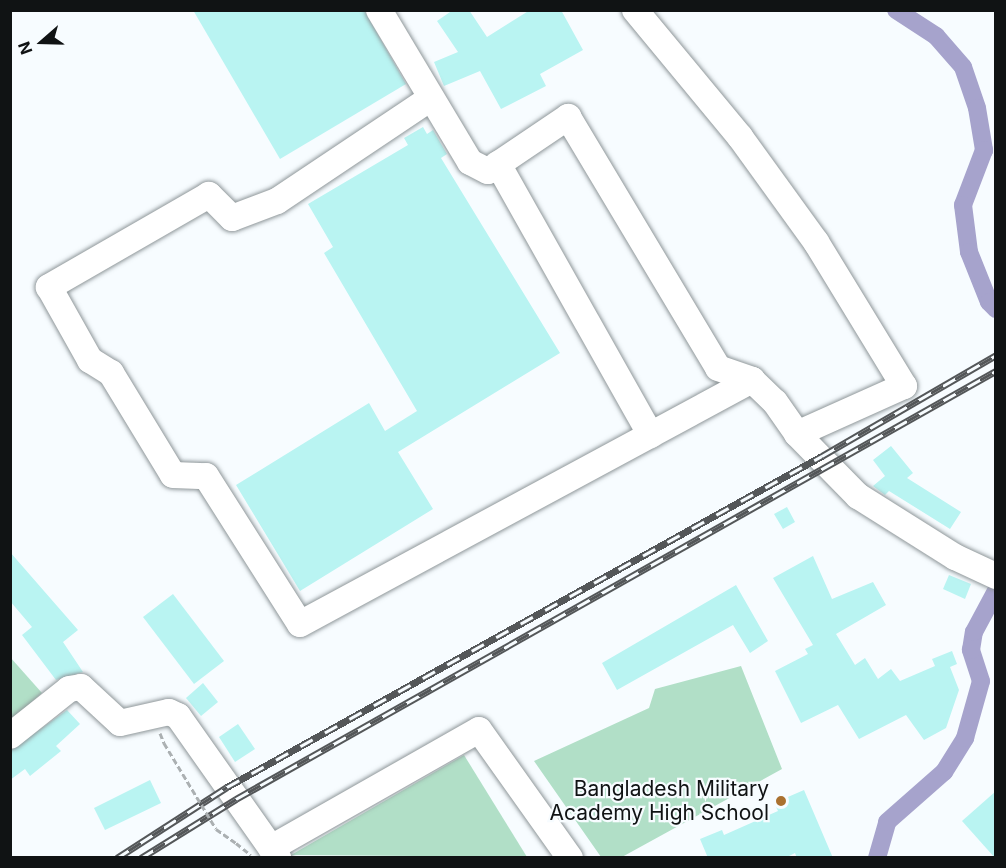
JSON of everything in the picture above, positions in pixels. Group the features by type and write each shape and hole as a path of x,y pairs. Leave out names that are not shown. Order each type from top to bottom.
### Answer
{"street":[{"path":"379,10 470,162 488,171 568,117 718,368 752,380 775,402 797,434 858,496 955,557 996,576"},
{"path":"635,10 740,137 816,242 904,386 797,434"},
{"path":"431,98 277,201 232,218 209,195 49,287 90,360 111,373 173,475 206,476 300,624 752,380"},
{"path":"498,164 651,435"},
{"path":"10,736 69,689 81,687 120,723 169,712 178,716 274,853 479,730 570,858"}],"path":[{"path":"164,743 216,829 236,843"}],"green space":[{"path":"10,657 42,693 11,720 10,720"},
{"path":"741,666 782,769 622,857 601,857 534,761 649,708 655,689"},
{"path":"464,755 527,857 291,855"}],"building":[{"path":"193,10 364,10 406,84 280,159"},
{"path":"453,10 469,10 487,37 530,10 561,10 583,50 540,74 546,86 501,109 480,71 444,86 434,62 458,52 437,21"},
{"path":"423,127 427,134 433,130 447,154 441,158 560,353 398,452 433,509 300,591 236,485 369,403 385,431 417,411 324,253 333,247 308,204 408,145 404,138"},
{"path":"891,446 913,473 907,478 961,512 950,529 889,491 885,495 873,486 885,476 873,460"},
{"path":"787,507 795,522 783,529 774,514"},
{"path":"10,552 78,630 63,642 83,672 56,680 22,635 32,627 10,601"},
{"path":"813,556 832,599 873,582 886,605 836,634 855,665 865,658 878,679 891,669 900,681 935,666 932,659 952,651 957,664 950,667 959,690 946,728 924,740 906,715 859,739 838,705 801,723 775,671 808,654 805,649 813,645 773,578"},
{"path":"949,575 971,584 965,599 943,589"},
{"path":"736,585 768,641 750,653 733,625 617,690 602,663"},
{"path":"173,594 224,661 194,684 143,617"},
{"path":"203,683 218,702 201,716 186,698"},
{"path":"67,710 80,724 56,746 61,751 30,776 25,769 10,780 10,751"},
{"path":"238,724 255,749 235,762 219,737"},
{"path":"150,780 161,803 105,830 94,808"},
{"path":"804,790 833,858 797,858 795,853 785,858 708,858 700,839 722,830 724,835 778,811 774,803"},
{"path":"996,791 996,858 995,858 962,821"}],"waterway":[{"path":"896,10 936,36 963,67 977,108 984,150 963,205 969,252 989,302 996,309"},
{"path":"877,858 887,822 944,772 965,738 981,681 971,650 974,632 996,591"}],"railway":[{"path":"117,858 227,787 822,456 996,355"},
{"path":"141,858 236,799 996,371"}],"place":[{"name":"Bangladesh Military Academy High School","path":"781,801"}]}
